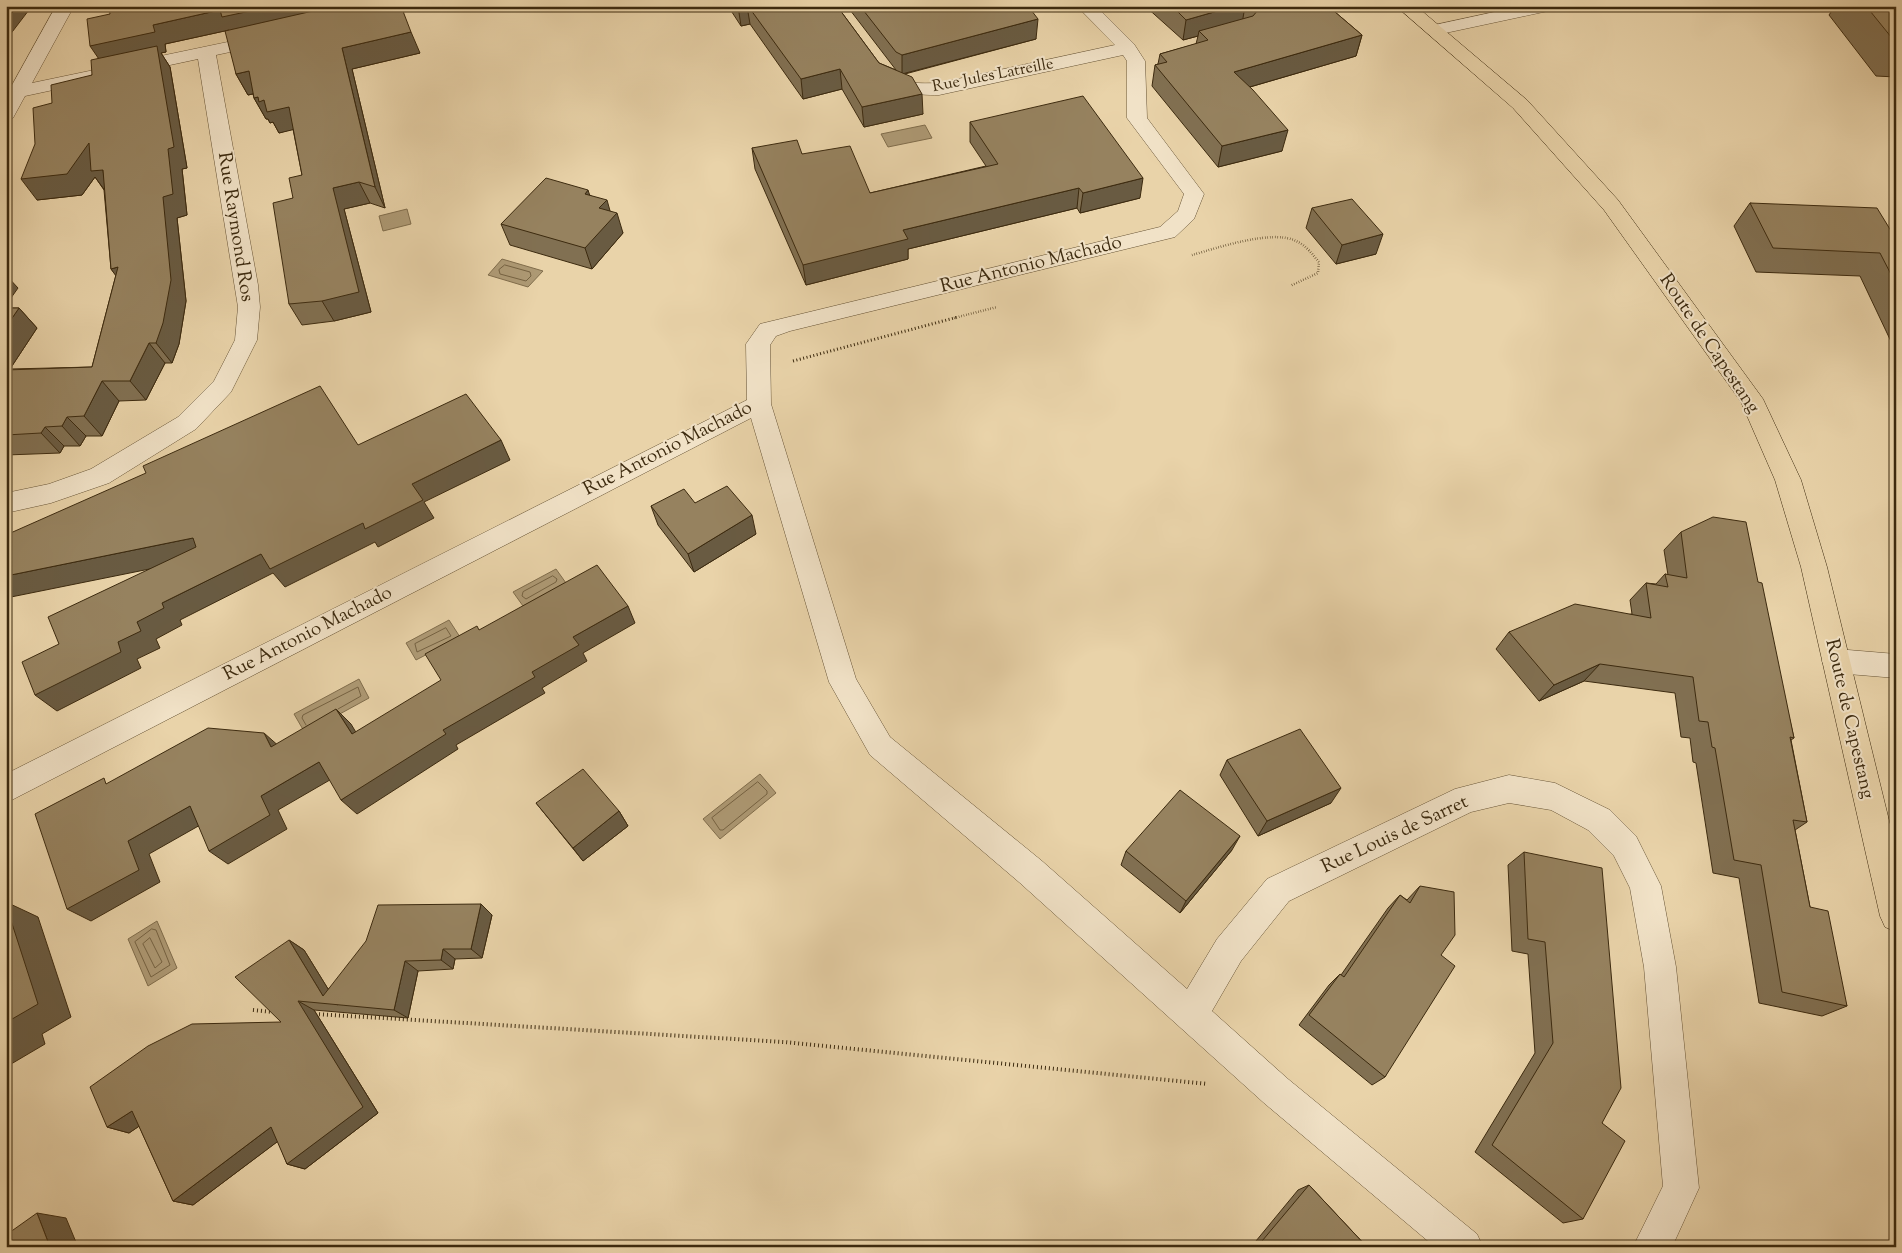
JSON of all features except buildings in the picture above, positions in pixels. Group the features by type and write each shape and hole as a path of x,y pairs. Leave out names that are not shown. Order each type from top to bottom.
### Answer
{"main road":[{"name":"Route de Capestang","path":"1405,6 1436,30 1520,104 1611,205 1751,399 1788,480 1814,567 1896,916"}],"street":[{"path":"6,114 65,6"},
{"path":"350,19 406,6"},
{"path":"1086,6 1132,55"},
{"path":"1436,30 1548,6"},
{"path":"18,92 285,34"},
{"name":"Rue Raymond Ros","path":"6,503 51,493 100,476 187,423 223,386 246,340 249,306 247,286 206,52"},
{"name":"Rue Jules Latreille","path":"877,61 889,77 910,88 939,89 1132,55 1156,56"},
{"name":"Rue Antonio Machado","path":"6,789 695,435 759,404 758,344 768,330 1167,232 1187,214 1194,194 1137,118 1132,55"},
{"path":"759,404 843,682 880,746 1032,872 1276,1091 1464,1247"},
{"path":"1836,661 1896,666"},
{"name":"Rue Louis de Sarret","path":"1191,1015 1229,950 1278,890 1466,799 1509,789 1555,797 1599,820 1625,846 1645,886 1660,967 1681,1188 1652,1247"}],"path":[{"path":"1189,256 1256,241 1288,238 1305,245 1319,262 1318,273 1309,279 1290,286"},
{"path":"759,370 999,306"},
{"path":"254,1010 283,1012"},
{"path":"312,1014 784,1042 1217,1085"}],"water":[{"path":"925,125 932,138 888,147 881,134"},
{"path":"407,209 411,224 383,231 379,216"},
{"path":"502,259 543,271 528,287 488,275"},
{"path":"556,569 566,583 523,606 513,592"},
{"path":"449,620 460,637 416,660 406,643"},
{"path":"359,679 369,698 305,733 294,714"},
{"path":"760,774 776,793 720,839 703,819"},
{"path":"157,921 177,968 148,986 128,939"}]}
